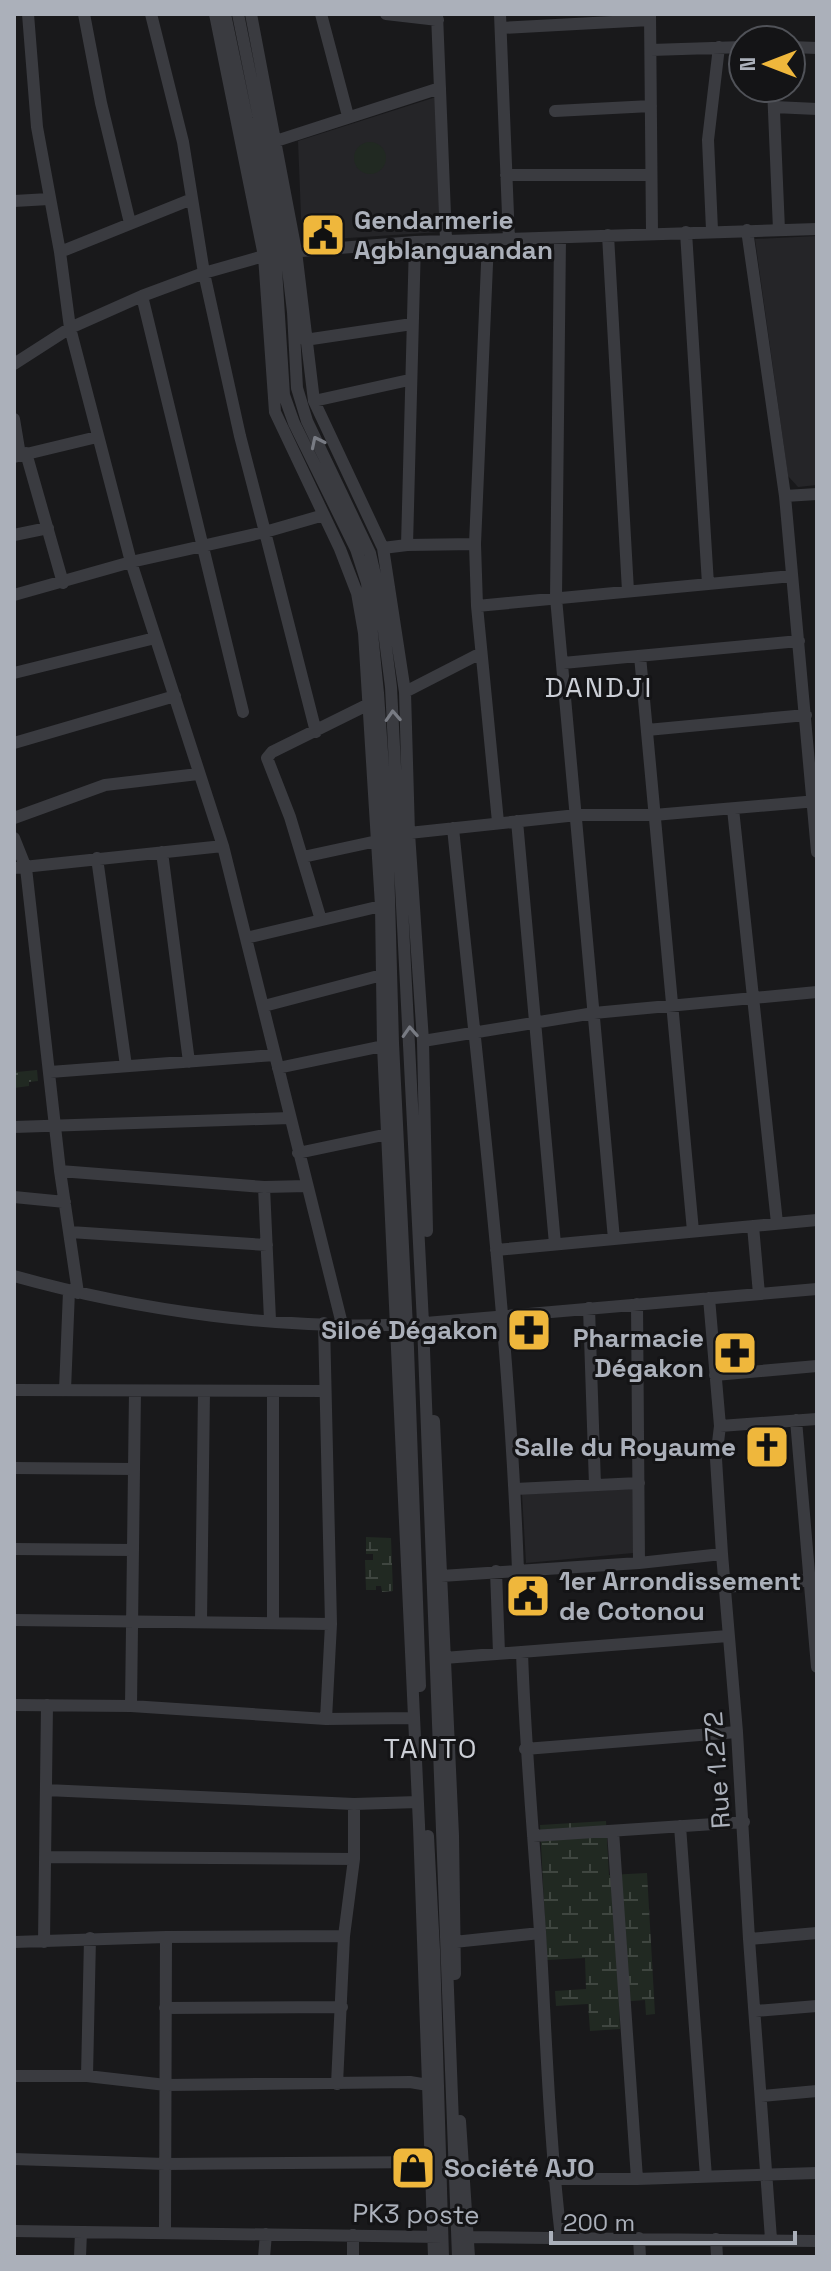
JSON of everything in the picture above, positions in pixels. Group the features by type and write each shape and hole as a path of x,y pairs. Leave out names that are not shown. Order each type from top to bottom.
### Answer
{"street":[{"path":"28,14 37,127 60,252 70,328 131,562 223,846 342,1324"},
{"path":"84,14 101,103 130,223"},
{"path":"151,14 183,142 204,273 240,436 316,732"},
{"path":"215,14 305,340 314,401 383,548 405,692 409,833 423,1041 426,1322 451,2091 464,2237 469,2257"},
{"path":"225,14 293,312 297,388 307,421 370,553 387,649 441,1576 453,1835 464,2237 458,2257"},
{"path":"238,14 280,253 275,412 340,549 357,593 364,633 381,906 383,1046 402,1324 434,1950 439,2237 434,2257"},
{"path":"251,14 276,141 284,395 294,423 356,549 367,583 378,693 387,826 413,1718 428,2085 432,2162 443,2257"},
{"path":"321,14 348,116"},
{"path":"386,14 437,17 446,240"},
{"path":"509,240 501,21 650,17 652,233"},
{"path":"712,230 708,140 719,47"},
{"path":"651,50 727,47"},
{"path":"276,141 440,88"},
{"path":"774,104 779,230"},
{"path":"555,111 651,106"},
{"path":"774,107 817,109"},
{"path":"506,175 651,175"},
{"path":"14,201 49,199"},
{"path":"60,252 192,199"},
{"path":"14,364 70,328 142,296 204,273 280,253 446,240 817,229"},
{"path":"747,230 785,496 817,852"},
{"path":"686,232 708,584"},
{"path":"608,235 628,591"},
{"path":"560,238 556,598 614,1239"},
{"path":"488,241 475,544 477,606 498,822"},
{"path":"407,545 415,242"},
{"path":"142,296 243,712"},
{"path":"305,340 412,324"},
{"path":"314,401 409,380"},
{"path":"14,419 20,455 48,528 63,583"},
{"path":"20,455 97,437"},
{"path":"785,496 817,494"},
{"path":"14,595 131,562 265,532 324,515"},
{"path":"14,535 48,528"},
{"path":"383,548 475,544"},
{"path":"477,606 792,576"},
{"path":"14,673 155,638"},
{"path":"563,663 799,641"},
{"path":"405,692 481,653"},
{"path":"640,656 693,1231"},
{"path":"14,743 175,696"},
{"path":"321,920 303,857 267,758 272,752 369,704"},
{"path":"647,730 806,715"},
{"path":"14,818 105,785 198,774"},
{"path":"409,833 577,815 654,815 814,801"},
{"path":"733,809 777,1223"},
{"path":"517,821 555,1244"},
{"path":"453,828 502,1316 518,1571"},
{"path":"14,838 50,1072 70,1232 73,1292 65,1390"},
{"path":"303,857 377,841"},
{"path":"20,868 223,846"},
{"path":"162,852 189,1062"},
{"path":"97,858 126,1066"},
{"path":"246,938 381,906"},
{"path":"264,1006 382,975"},
{"path":"423,1041 594,1013 817,992"},
{"path":"50,1072 189,1062 277,1062 383,1046"},
{"path":"14,1127 290,1118"},
{"path":"298,1153 388,1134"},
{"path":"60,1171 264,1187 307,1186"},
{"path":"264,1187 270,1320"},
{"path":"14,1197 65,1202"},
{"path":"496,1250 817,1220"},
{"path":"753,1226 759,1294"},
{"path":"70,1232 267,1245"},
{"path":"14,1276 73,1292 198,1314 342,1324 402,1324 817,1289"},
{"name":"Rue 1.272","path":"709,1298 720,1426 716,1459 722,1554 744,1822 749,1939 771,2239"},
{"path":"637,1304 639,1563"},
{"path":"589,1308 595,1485"},
{"path":"324,1323 331,1624 326,1719"},
{"path":"715,1375 817,1366"},
{"path":"14,1390 325,1391"},
{"path":"131,1706 135,1391"},
{"path":"201,1622 204,1391"},
{"path":"273,1391 273,1623"},
{"path":"720,1426 817,1419"},
{"path":"796,1420 813,1579 817,1667"},
{"path":"14,1468 134,1469"},
{"path":"515,1489 639,1483"},
{"path":"14,1549 133,1550"},
{"path":"441,1576 639,1563 722,1554"},
{"path":"496,1571 499,1653"},
{"path":"725,1587 813,1579"},
{"path":"14,1620 331,1624"},
{"path":"444,1658 728,1636"},
{"path":"522,1652 525,1749 540,1933 554,2179 561,2237"},
{"path":"14,1705 131,1706 326,1719 413,1718"},
{"path":"44,1942 47,1705"},
{"path":"525,1749 737,1732"},
{"path":"46,1790 354,1804 418,1802"},
{"path":"337,2084 344,1936 354,1859 354,1804"},
{"path":"533,1836 744,1822"},
{"path":"680,1826 706,2177"},
{"path":"613,1831 637,2179"},
{"path":"45,1857 354,1859"},
{"path":"454,1942 540,1933"},
{"path":"749,1939 817,1933"},
{"path":"14,1942 90,1938 344,1936"},
{"path":"165,2233 166,1937"},
{"path":"87,2076 90,1938"},
{"path":"755,2011 817,2006"},
{"path":"165,2008 342,2007"},
{"path":"14,2076 87,2076 166,2085 410,2082 428,2085"},
{"path":"761,2096 817,2091"},
{"path":"14,2159 165,2164 432,2162"},
{"path":"554,2179 817,2173"},
{"name":"PK3 poste","path":"14,2231 817,2241"},
{"path":"80,2257 81,2232"},
{"path":"264,2257 266,2234"},
{"path":"353,2235 353,2257"},
{"path":"639,2238 640,2257"},
{"path":"716,2239 717,2257"}],"shaded area":[{"path":"436,97 440,232 302,241 298,141"},
{"path":"817,236 817,485 798,487 788,476 755,239"},
{"path":"633,1489 633,1553 526,1563 522,1494"}],"green space":[{"path":"370,142 381,147 386,158 381,169 370,174 359,169 354,158 359,147"},
{"path":"14,1063 17,1072 37,1070 38,1081 14,1088"},
{"path":"366,1537 391,1538 393,1591 382,1592 381,1586 376,1586 376,1590 366,1590 365,1560 373,1560 373,1554 366,1554"},
{"path":"606,1821 609,1875 647,1873 655,2014 646,2015 645,2000 619,2002 620,2029 590,2031 588,2004 556,2006 555,1991 586,1989 585,1958 547,1960 540,1825"}],"place":[{"name":"Gendarmerie Agblanguandan","path":"323,235"},
{"name":"Siloé Dégakon","path":"529,1330"},
{"name":"Pharmacie Dégakon","path":"735,1353"},
{"name":"Salle du Royaume","path":"767,1447"},
{"name":"1er Arrondissement de Cotonou","path":"528,1596"},
{"name":"Société AJO","path":"413,2168"}],"district":[{"name":"DANDJI","path":"599,687"},
{"name":"TANTO","path":"431,1748"}]}
